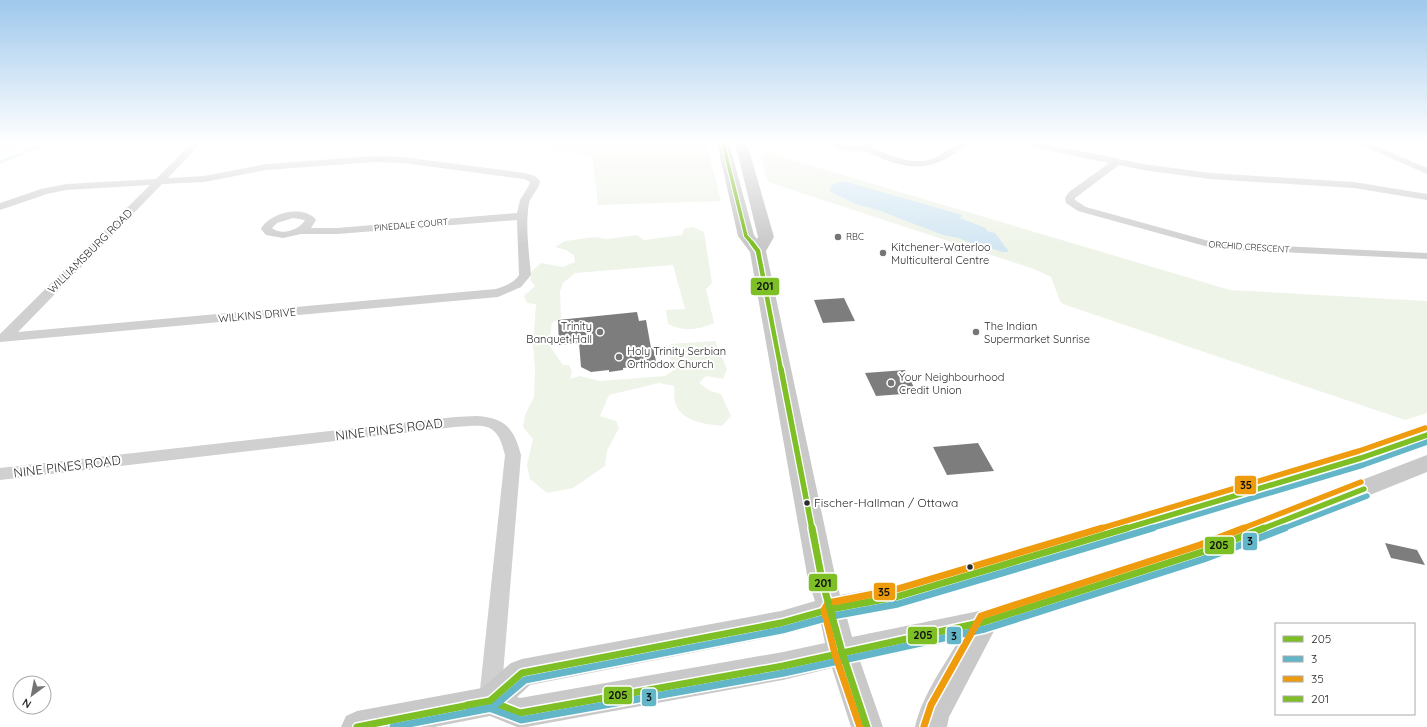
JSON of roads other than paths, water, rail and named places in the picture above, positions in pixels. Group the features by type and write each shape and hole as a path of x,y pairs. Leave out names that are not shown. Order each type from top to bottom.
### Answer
{"main road":[{"path":"731,177 746,236 758,251 822,580 842,652 867,727"},
{"path":"750,177 766,237 758,251"},
{"path":"356,727 490,701 522,674 781,623 831,609 896,597 1361,458 1427,435"},
{"path":"490,701 520,713 783,666 984,622 1202,552 1427,463"},
{"path":"931,727 937,708 984,622"}],"street":[{"name":"WILLIAMSBURG ROAD","path":"2,340 162,177"},
{"path":"0,207 45,191 66,187 204,179 215,177"},
{"path":"522,216 525,197 535,186 535,181 532,178 524,177"},
{"name":"ORCHID CRESCENT","path":"1097,177 1073,194 1070,201 1082,209 1216,246 1427,256"},
{"path":"1223,177 1354,186 1427,197"},
{"name":"PINEDALE COURT","path":"300,231 337,231 522,216"},
{"name":"WILKINS DRIVE","path":"2,340 498,292 509,289 523,280 525,275 522,216"},
{"name":"NINE PINES ROAD","path":"0,474 455,422 480,420 492,422 503,429 511,441 513,455 490,701"}],"water":[{"path":"843,181 962,215 960,218 986,228 987,231 995,233 1009,252 1002,252 987,247 982,248 959,238 943,235 878,210 856,204 829,191 832,185"}],"place":[{"name":"RBC","path":"838,237"},
{"name":"Kitchener-Waterloo Multiculteral Centre","path":"883,253"},
{"name":"Trinity Banquet Hall","path":"600,332"},
{"name":"The Indian Supermarket Sunrise","path":"976,332"},
{"name":"Holy Trinity Serbian Orthodox Church","path":"619,357"},
{"name":"Your Neighbourhood Credit Union","path":"891,383"},
{"name":"Fischer-Hallman / Ottawa","path":"807,503"}]}
